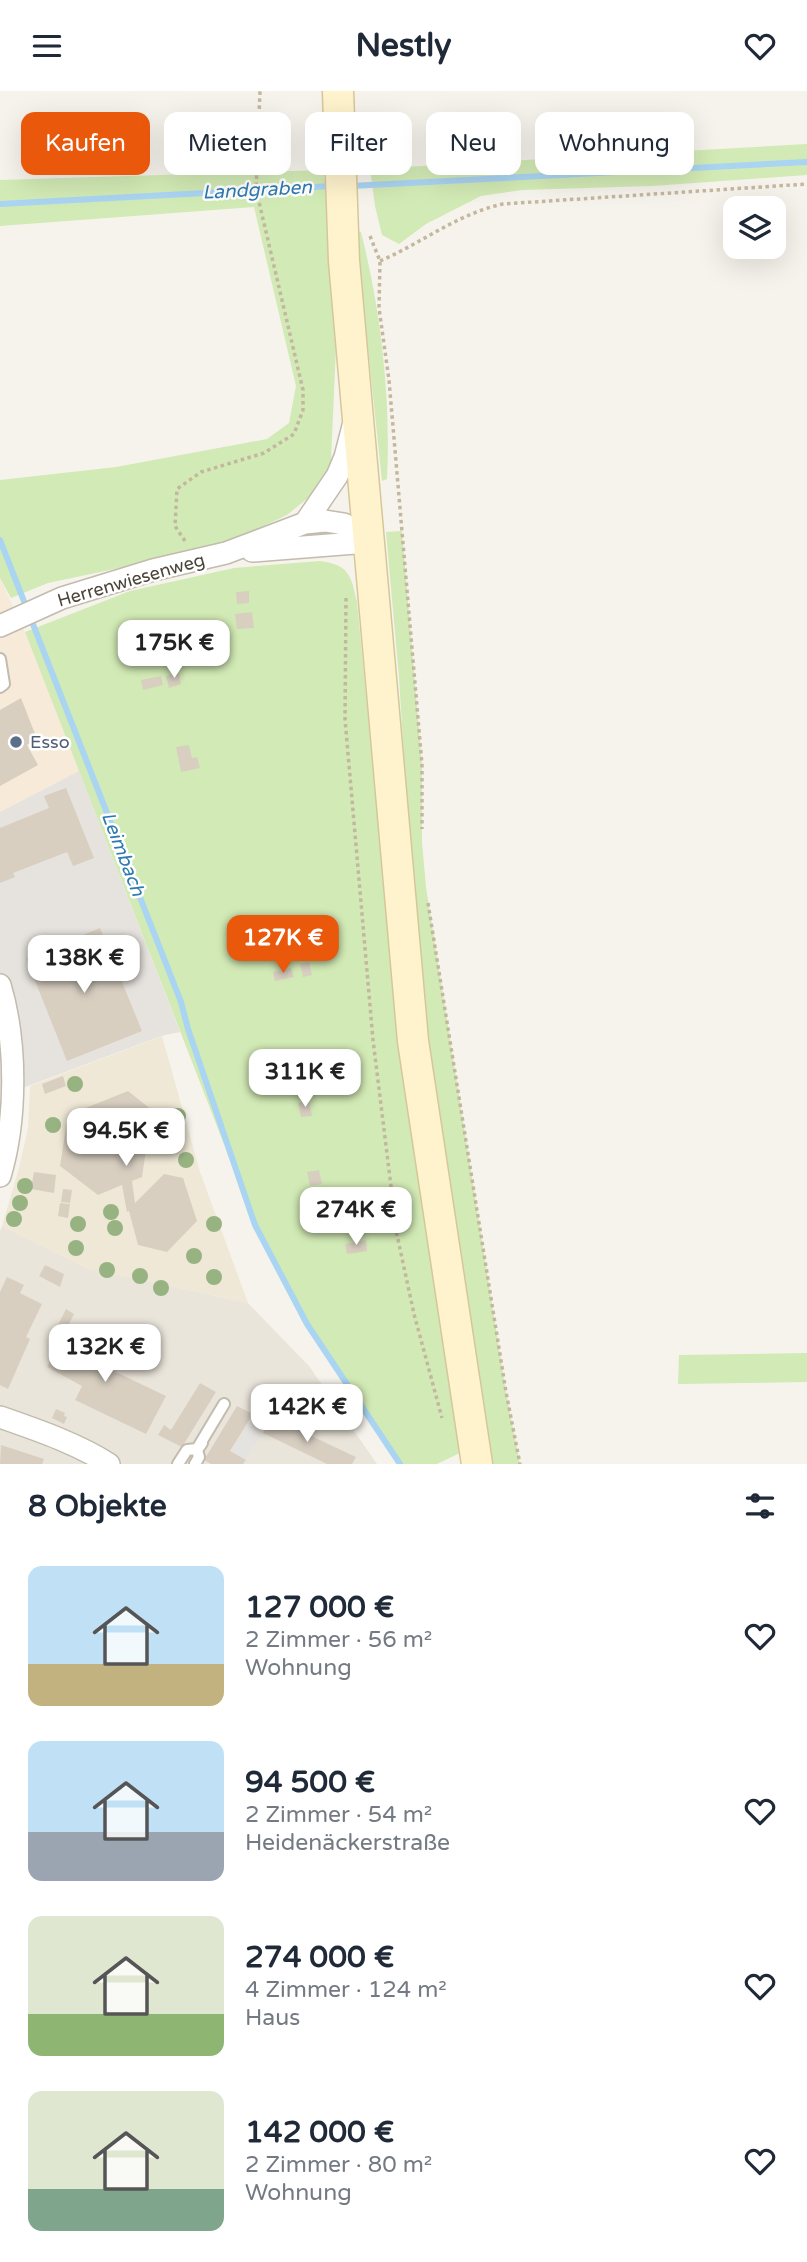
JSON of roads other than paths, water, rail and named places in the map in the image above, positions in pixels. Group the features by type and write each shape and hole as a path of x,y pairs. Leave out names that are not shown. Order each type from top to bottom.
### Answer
{"main road":[{"path":"338,91 340,160 354,218 356,414 413,1041 477,1464"}],"street":[{"path":"305,523 337,477 356,414"},
{"name":"Herrenwiesenweg","path":"0,626 62,598 153,570 226,553 305,523 325,521 344,524 368,542"},
{"name":"Herrenwiesenweg","path":"226,553 368,542"},
{"path":"0,985 11,1035 12,1101 5,1161 0,1177"},
{"path":"0,1417 50,1435 109,1464"}],"lane":[{"path":"0,659 4,684 0,688"},
{"path":"178,1464 187,1450 197,1449 224,1404 197,1450 199,1457 195,1464"}],"waterway":[{"name":"Landgraben","path":"351,186 807,162"},
{"name":"Landgraben","path":"0,204 333,186"},
{"name":"Leimbach","path":"0,540 181,1002 255,1225 307,1324 400,1464"}],"place":[{"name":"Esso","path":"16,742"}]}
